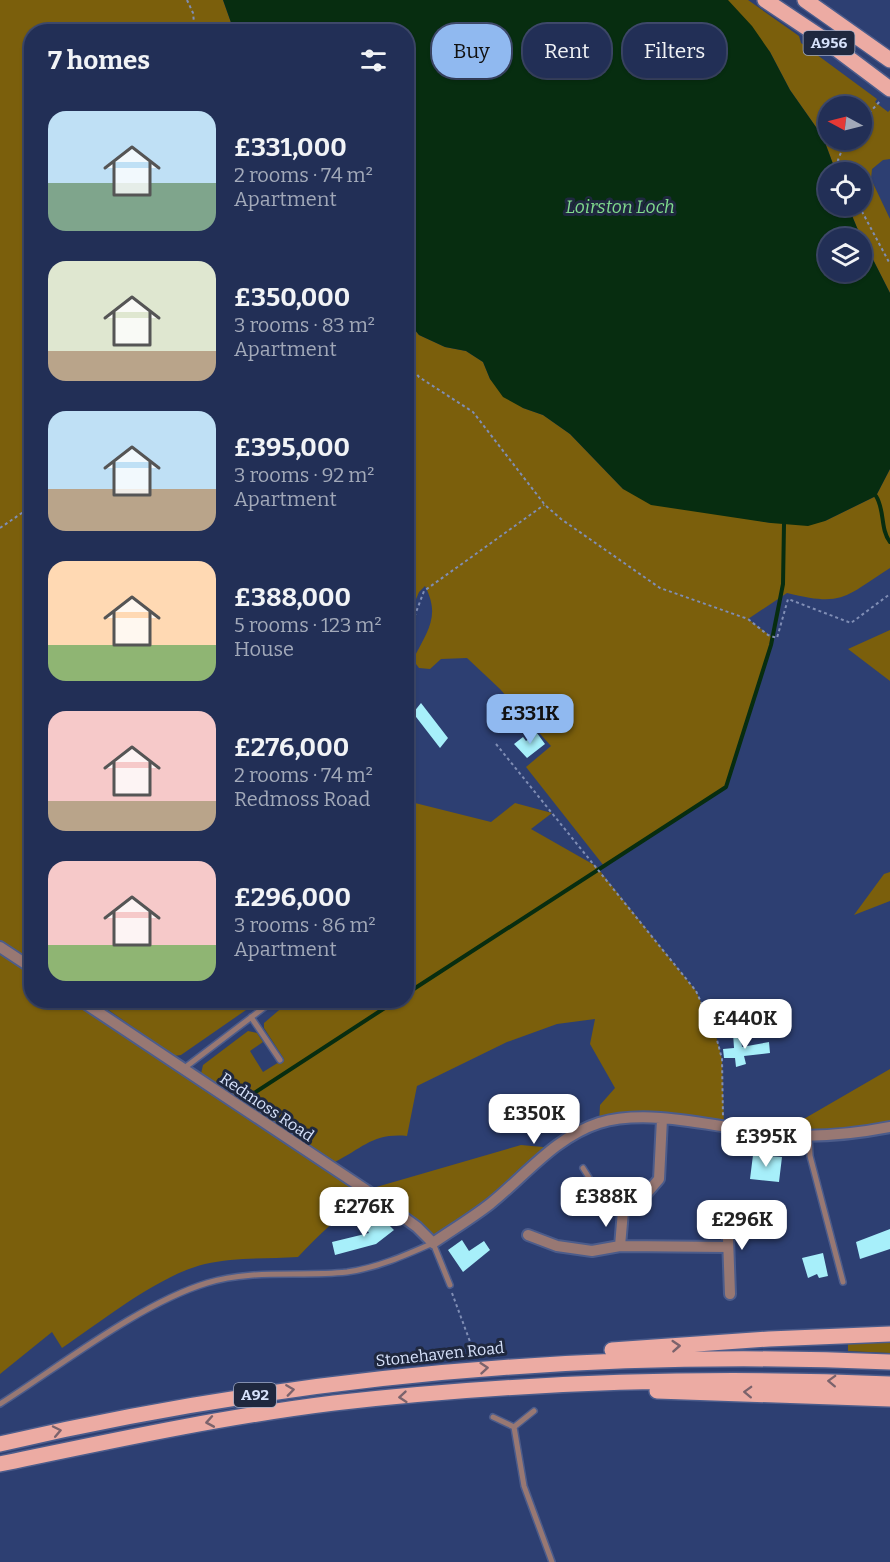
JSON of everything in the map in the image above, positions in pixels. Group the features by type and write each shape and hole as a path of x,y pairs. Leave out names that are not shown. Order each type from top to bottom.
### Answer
{"main road":[{"name":"A956","path":"765,0 822,38 886,94"},
{"name":"A956","path":"805,0 890,60"},
{"name":"A92","path":"514,1365 610,1351 769,1339 890,1334"},
{"name":"Stonehaven Road","path":"0,1444 139,1414 236,1398 334,1384 514,1365 712,1358 890,1362"},
{"name":"A92","path":"0,1464 141,1434 333,1403 483,1390 663,1380 890,1384"},
{"name":"A92","path":"483,1390 693,1391 890,1399"}],"street":[{"path":"0,947 24,963"},
{"name":"Redmoss Road","path":"92,1008 366,1190 422,1231 434,1243"},
{"path":"434,1243 491,1203 554,1148 599,1123 622,1119 662,1119 778,1135 809,1135 890,1127"},
{"path":"620,1246 622,1214 657,1183 662,1119"},
{"path":"727,1210 730,1294"},
{"path":"528,1235 574,1250 592,1251 620,1246 727,1247"}],"lane":[{"path":"183,1069 263,1008"},
{"path":"251,1017 280,1060"},
{"path":"809,1135 810,1156 843,1282"},
{"path":"583,1168 606,1205 622,1214"},
{"path":"0,1404 160,1303 206,1283 229,1278 367,1269 434,1243 450,1285"},
{"path":"514,1427 534,1411"},
{"path":"494,1417 514,1427"},
{"path":"514,1427 524,1486 552,1562"}],"path":[{"path":"187,0 193,13 194,24"},
{"path":"872,110 886,94"},
{"path":"864,216 890,264"},
{"path":"414,371 419,377 473,412 545,505 660,588 748,619 768,635 777,638 788,599 851,623 890,594"},
{"path":"414,618 424,591 545,505"},
{"path":"0,528 24,512"},
{"path":"496,744 696,991 716,1036 722,1059 724,1128"},
{"path":"450,1285 472,1347"}],"shaded area":[{"path":"0,0 223,0 232,24 24,24 24,958 0,942"},
{"path":"727,0 748,0 799,36 801,43 877,99 875,102 888,112 890,110 890,159 883,160 872,169 872,162 832,162 828,150 872,150 872,96 818,96 818,130 790,90 770,52"},
{"path":"872,181 890,219 890,293 872,258 872,228 857,228 852,216 872,216"},
{"path":"414,329 419,335 445,347 466,351 483,362 490,379 523,408 543,415 570,434 623,489 712,512 771,523 825,521 876,496 890,469 890,568 843,597 821,599 787,593 748,619 772,637 726,787 604,866 526,767 551,746 500,689 467,658 441,659 430,669 419,668 414,661 432,615 430,597 425,586 419,592 414,604"},
{"path":"890,630 890,681 848,649"},
{"path":"414,803 491,822 515,803 552,813 531,829 596,866 696,991 716,1036 722,1059 724,1128 662,1119 599,1123 600,1105 615,1088 590,1044 595,1019 557,1024 507,1042 417,1086 407,1136 377,1139 335,1162 201,1074 203,1065 248,1031 257,1033 263,1042 250,1051 263,1072 284,1059 264,1028 264,1023 282,1008 414,1008"},
{"path":"890,872 890,901 854,915 884,874"},
{"path":"0,953 24,969 24,1008 82,1008 362,1195 298,1257 228,1260 187,1270 150,1288 62,1348 52,1332 0,1374"},
{"path":"106,1008 249,1008 181,1055 174,1056"},
{"path":"890,1069 890,1127 805,1135 802,1120"},
{"path":"521,1145 554,1148 433,1243 366,1190"},
{"path":"890,1342 890,1353 848,1351 848,1343"}],"water":[{"name":"Loirston Loch","path":"223,0 728,0 752,26 770,52 790,90 818,130 818,150 828,150 832,162 818,162 818,216 852,216 857,228 818,228 818,282 872,282 872,258 890,293 890,469 876,496 825,521 808,526 771,523 651,505 623,489 570,434 543,415 523,408 503,397 490,379 483,362 466,351 445,347 419,335 414,329 414,24 232,24"}],"building":[{"path":"421,703 448,738 440,748 414,714"},
{"path":"537,733 545,744 527,758 514,744 523,737 526,741"},
{"path":"740,1032 742,1047 769,1042 770,1053 744,1056 746,1064 736,1067 735,1058 724,1058 723,1049 734,1048 733,1033"},
{"path":"753,1155 782,1157 779,1182 750,1179"},
{"path":"381,1217 394,1230 376,1244 335,1255 332,1242 369,1233 366,1228"},
{"path":"890,1229 890,1249 860,1259 856,1242"},
{"path":"462,1240 469,1251 484,1241 490,1250 463,1272 448,1250"},
{"path":"823,1253 828,1276 819,1278 817,1274 808,1278 802,1258"}],"waterway":[{"path":"876,496 890,542"},
{"path":"414,989 726,787 771,645 783,584 784,524"},
{"path":"245,1099 385,1008"}]}
